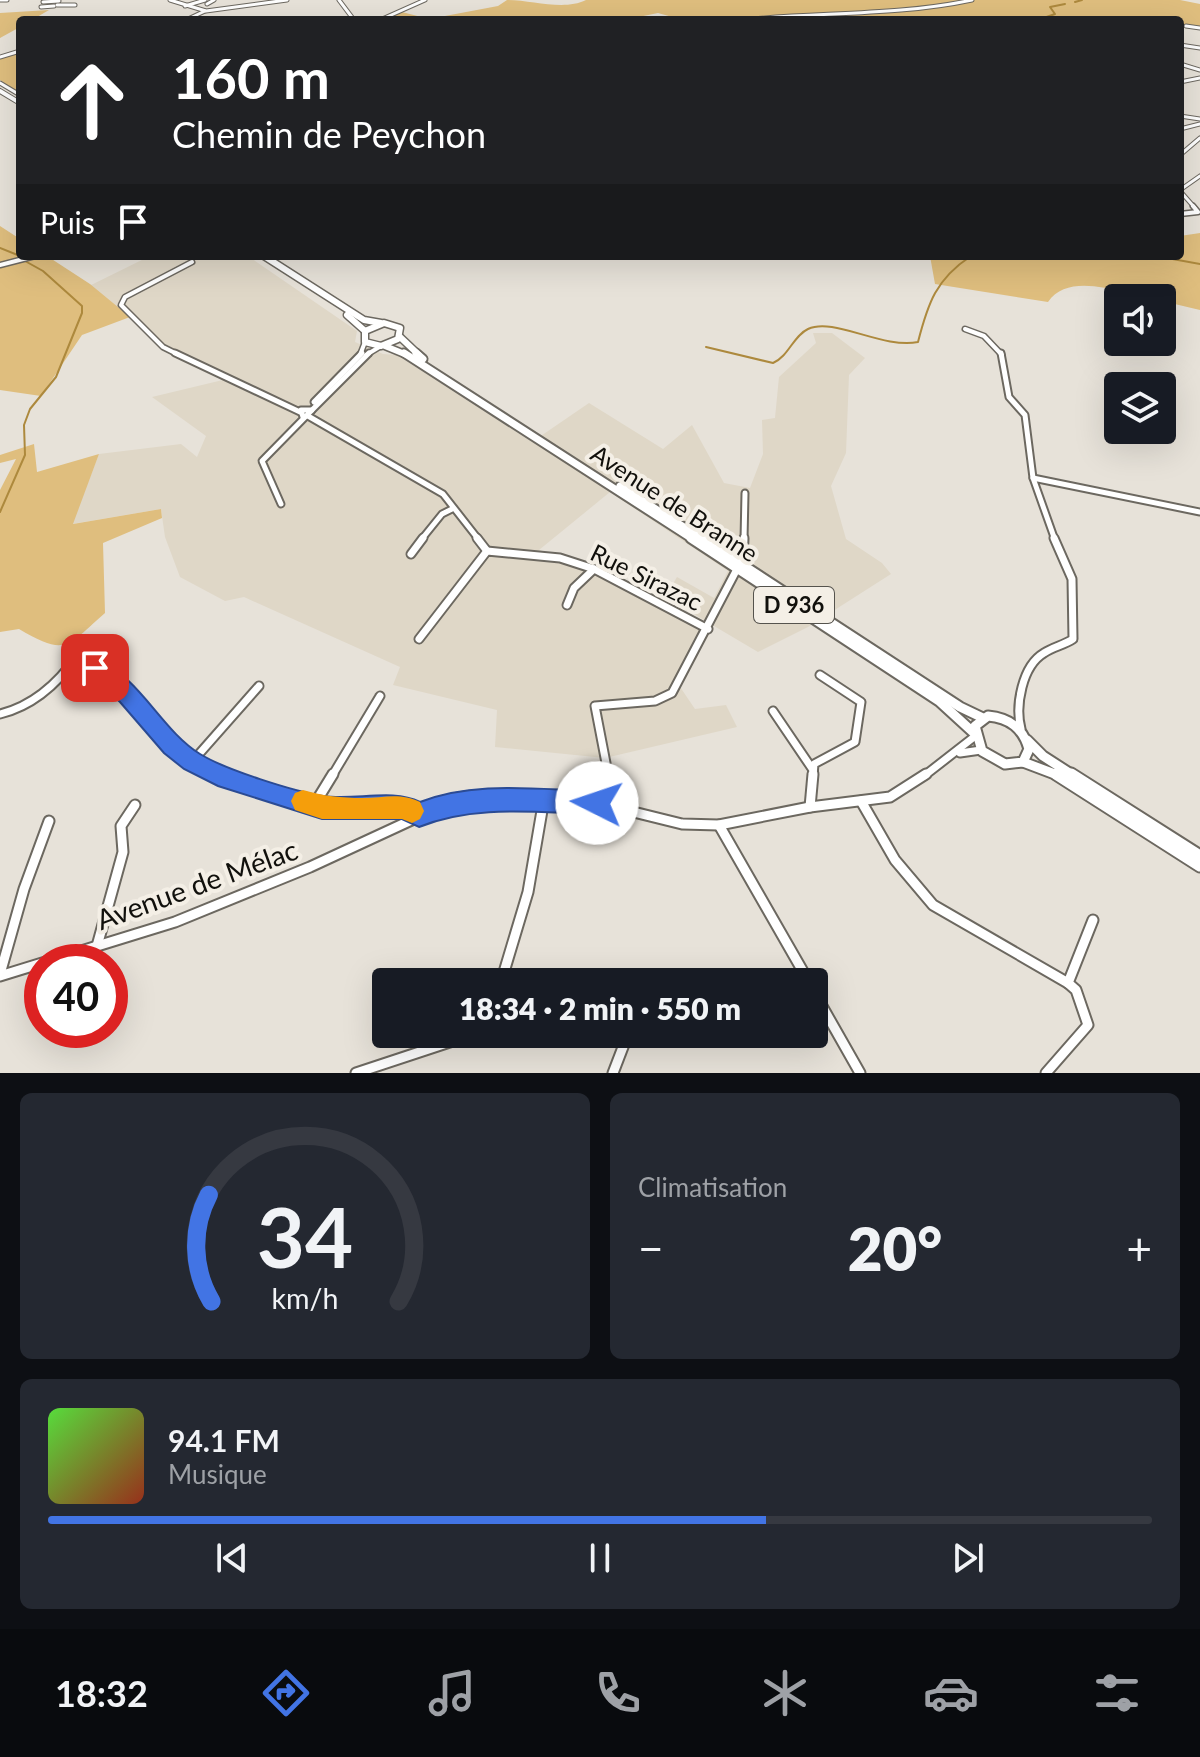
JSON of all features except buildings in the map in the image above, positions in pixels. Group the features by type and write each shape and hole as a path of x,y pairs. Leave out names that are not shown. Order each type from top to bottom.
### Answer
{"main road":[{"path":"262,260 346,314 365,331 365,342"},
{"path":"270,260 364,320 381,323"},
{"path":"365,331 381,323"},
{"name":"Avenue de Branne","path":"381,323 398,326 400,337 411,350 939,701 974,735"},
{"path":"383,346 400,337"},
{"name":"Avenue de Branne","path":"365,342 401,351 960,707 983,718"},
{"path":"1025,736 1027,756 1015,765 997,762 981,750 974,735 983,718 1000,717 1025,736 1043,756 1200,856"},
{"path":"1023,762 1059,775 1200,866"}],"street":[{"path":"0,0 7,0"},
{"path":"170,0 206,11"},
{"path":"185,6 214,0"},
{"path":"195,16 206,11 287,0"},
{"path":"389,16 425,0"},
{"path":"788,16 885,12 941,7 972,0"},
{"path":"43,2 75,5"},
{"path":"41,7 57,3"},
{"path":"1186,26 1200,28"},
{"path":"1194,47 1196,41"},
{"path":"1184,46 1200,48"},
{"path":"1184,196 1198,212 1184,214"},
{"path":"0,265 19,260"},
{"path":"192,262 125,297 121,305 163,347 306,413 443,494 487,551 419,639"},
{"path":"965,329 984,336 1001,350 1009,397 1025,415 1033,478 1043,513 1072,579 1073,639 1038,657 1029,671 1018,711 1025,736"},
{"path":"281,504 262,461 363,352 365,342"},
{"path":"306,413 368,353 383,346"},
{"path":"1033,478 1200,512"},
{"path":"597,803 606,763 595,706 655,701 672,693 740,567 745,493"},
{"path":"411,554 442,514 452,509"},
{"name":"Rue Sirazac","path":"487,551 560,558 594,569 708,629"},
{"path":"567,605 574,588 594,569"},
{"path":"0,714 14,713 63,674 78,655 128,695 172,746 192,762 227,778 314,805 363,810 404,807 419,815"},
{"path":"810,807 814,764 855,742 861,702 820,675"},
{"path":"192,762 259,686"},
{"path":"314,805 380,696"},
{"path":"773,711 813,770"},
{"path":"1000,717 1018,711"},
{"name":"Avenue de Mélac","path":"103,944 188,917 310,867 444,805 544,799 597,803 682,824 719,825 810,807 890,797 957,753 974,735"},
{"name":"Avenue de Mélac","path":"957,753 981,750"},
{"path":"505,968 528,892 544,799"},
{"path":"861,801 895,860 933,905 1024,955 1076,990 1088,1025 1080,1040 1064,1049 1046,1073"},
{"path":"98,944 123,852 121,826 135,805"},
{"path":"0,975 24,889 49,821"},
{"path":"719,825 801,968"},
{"path":"1068,983 1093,920"},
{"name":"Avenue de Mélac","path":"0,975 24,968"},
{"path":"828,1019 860,1073"},
{"path":"356,1073 432,1048"},
{"path":"613,1073 623,1048"}],"shaded area":[{"path":"507,0 568,5 586,0 1180,0 1200,4 1200,28 1184,27 1184,16 669,16 658,13 643,16 445,16 498,6"},
{"path":"49,10 39,16 16,16 16,29 0,38 0,13"},
{"path":"402,12 417,16 390,16"},
{"path":"16,54 16,91 0,80 0,58"},
{"path":"0,226 16,236 16,260 53,260 90,284 130,317 82,335 41,396 0,390"},
{"path":"1200,233 1200,310 1176,304 1176,284 1071,287 1058,292 1048,302 935,284 931,260 1184,260 1184,235"},
{"path":"142,260 254,260 357,331 355,342 383,354 397,355 532,442 589,403 663,449 692,425 724,483 750,488 763,454 762,420 775,418 779,377 816,343 813,333 832,333 865,358 849,375 846,453 831,486 846,539 882,563 891,574 808,627 758,652 665,597 677,577 714,598 728,571 610,492 539,550 597,568 663,601 708,629 678,684 695,709 726,705 737,727 605,758 495,747 497,710 393,685 400,667 244,597 225,601 180,577 165,537 161,509 72,524 99,454 181,444 197,457 206,436 152,397 227,379 172,353 130,317 87,287"},
{"path":"34,444 37,472 99,454 73,524 161,509 162,518 103,543 105,613 82,634 65,644 47,643 19,629 0,632 0,490 16,459 0,463 0,455"}],"waterway":[{"path":"1075,2 1082,0"},
{"path":"1049,16 1055,14 1050,7 1065,4"},
{"path":"0,248 16,254"},
{"path":"706,347 773,363 783,356 798,336 819,326 889,341 918,342 935,293 949,274 966,260"},
{"path":"1178,260 1200,264"},
{"path":"0,512 25,455 24,425 30,409 56,377 82,313 82,306 43,271 25,261"}],"slow traffic":[{"path":"303,801 322,807 363,810 404,807 412,811"}],"route":[{"path":"95,668 128,695 172,746 192,762 227,778 322,807 363,810 404,807 419,815 444,805 486,800 544,799 597,803"}]}
